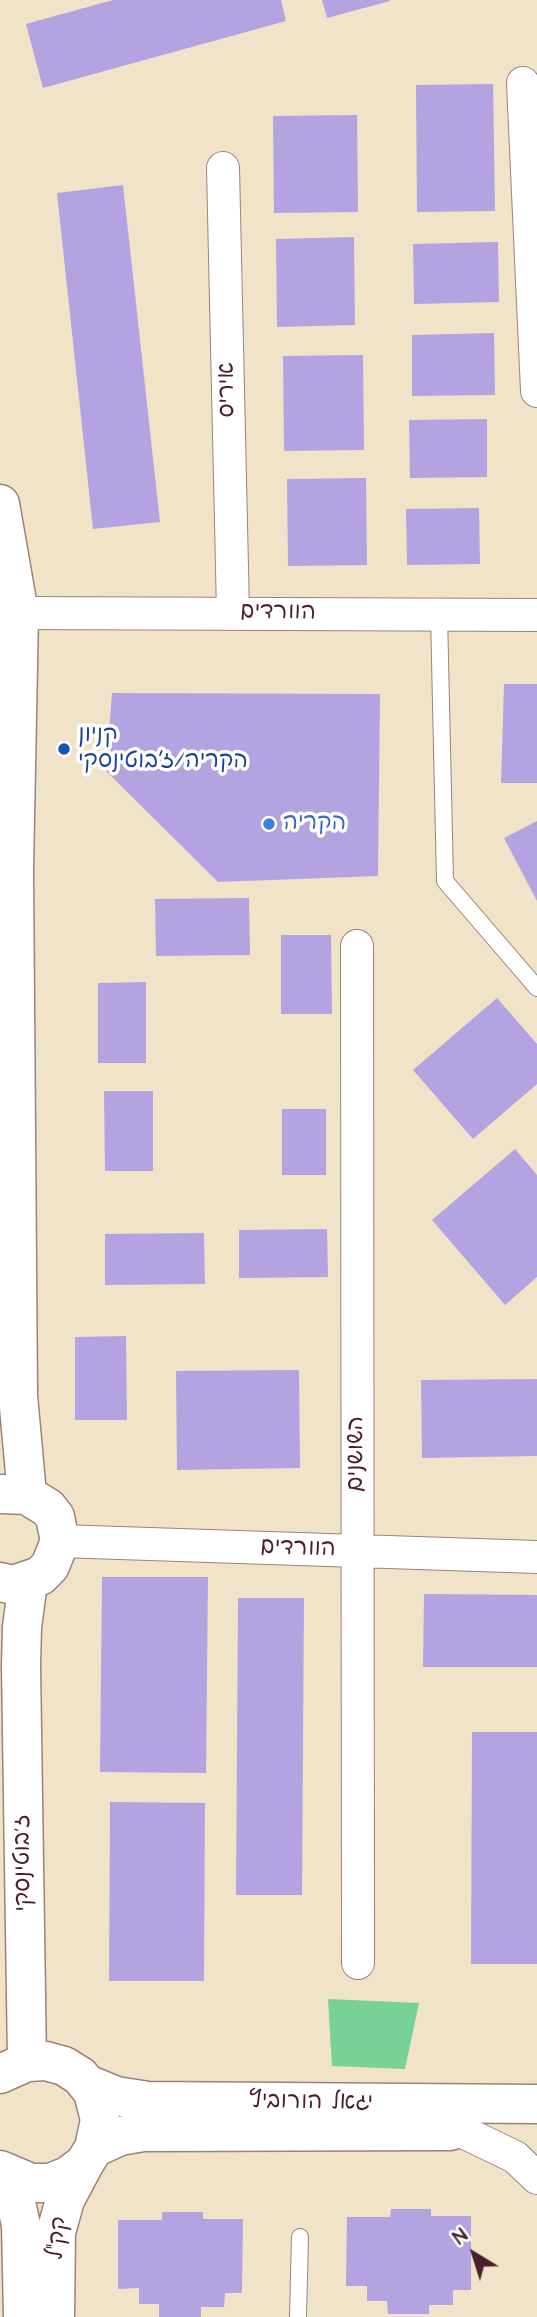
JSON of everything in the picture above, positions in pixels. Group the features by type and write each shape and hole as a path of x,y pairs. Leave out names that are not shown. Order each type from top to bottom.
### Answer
{"street":[{"path":"523,83 537,391"},
{"name":"איריס","path":"223,167 233,612"},
{"path":"0,503 19,613 7,870 18,1396 9,1493 48,1507 55,1517 60,1541 50,1566 9,1584"},
{"name":"הוורדים","path":"19,613 537,615"},
{"name":"השושנים","path":"357,946 358,1963"},
{"name":"הוורדים","path":"60,1541 537,1557"},
{"name":"ז'בוטינסקי","path":"9,1584 22,1665 13,2068"},
{"name":"יגאל הורוביץ","path":"13,2068 46,2061 64,2066 87,2084 117,2096 148,2101 537,2104"},
{"name":"קק\"ל","path":"55,2317 56,2232 65,2200 89,2156 99,2130 99,2110 87,2084"},
{"path":"461,2131 507,2151 537,2178"},
{"name":"יגאל הורוביץ","path":"0,2171 21,2181 40,2184 68,2176 89,2156 120,2136 143,2132 537,2131"},
{"name":"קק\"ל","path":"0,2171 15,2198 22,2225 23,2317"}],"lane":[{"path":"439,614 444,881 537,988"},
{"path":"298,2317 300,2236"}],"green space":[{"path":"328,1999 419,2003 405,2069 332,2066"}],"building":[{"path":"113,0 281,0 286,21 43,88 26,24"},
{"path":"322,0 390,0 390,1 327,18"},
{"path":"493,84 495,211 417,212 416,85"},
{"path":"357,115 358,212 274,213 273,116"},
{"path":"123,185 160,522 93,529 57,193"},
{"path":"354,237 355,325 277,327 276,239"},
{"path":"498,242 499,302 414,304 413,244"},
{"path":"494,333 495,395 412,396 412,335"},
{"path":"363,355 364,450 284,451 283,356"},
{"path":"487,419 487,477 410,478 409,420"},
{"path":"366,478 367,565 288,566 287,479"},
{"path":"479,508 480,564 407,565 406,509"},
{"path":"504,684 537,684 537,783 501,783"},
{"name":"הקריה","path":"112,693 380,694 378,876 218,882 106,771"},
{"path":"537,821 537,901 504,838"},
{"path":"249,898 250,955 156,956 155,899"},
{"path":"281,935 331,935 332,1014 281,1014"},
{"path":"146,982 146,1063 98,1063 98,983"},
{"path":"497,998 537,1044 537,1084 473,1139 413,1070"},
{"path":"104,1091 153,1091 153,1171 105,1171"},
{"path":"282,1109 326,1109 326,1175 282,1175"},
{"path":"515,1149 537,1175 537,1277 505,1305 432,1220"},
{"path":"327,1229 328,1277 239,1278 239,1230"},
{"path":"204,1233 205,1284 105,1285 105,1234"},
{"path":"126,1336 127,1420 75,1420 75,1337"},
{"path":"299,1370 300,1468 177,1470 176,1371"},
{"path":"537,1379 537,1456 422,1458 421,1380"},
{"path":"102,1577 208,1577 206,1773 100,1772"},
{"path":"424,1594 537,1595 537,1667 423,1667"},
{"path":"238,1598 304,1598 302,1895 236,1895"},
{"path":"472,1732 537,1732 537,1964 471,1964"},
{"path":"110,1802 205,1803 204,1981 109,1981"},
{"path":"391,2209 431,2209 431,2216 471,2216 471,2290 453,2290 453,2305 429,2305 429,2314 388,2314 387,2301 367,2301 367,2286 346,2286 347,2217 390,2217"},
{"path":"162,2212 203,2212 203,2219 243,2219 242,2293 225,2293 224,2307 201,2307 201,2317 159,2317 159,2304 139,2304 139,2288 118,2289 118,2220 162,2220"}],"place":[{"name":"קניון הקריה/ז׳בוטינסקי","path":"64,749"},
{"name":"הקריה","path":"269,824"}]}
